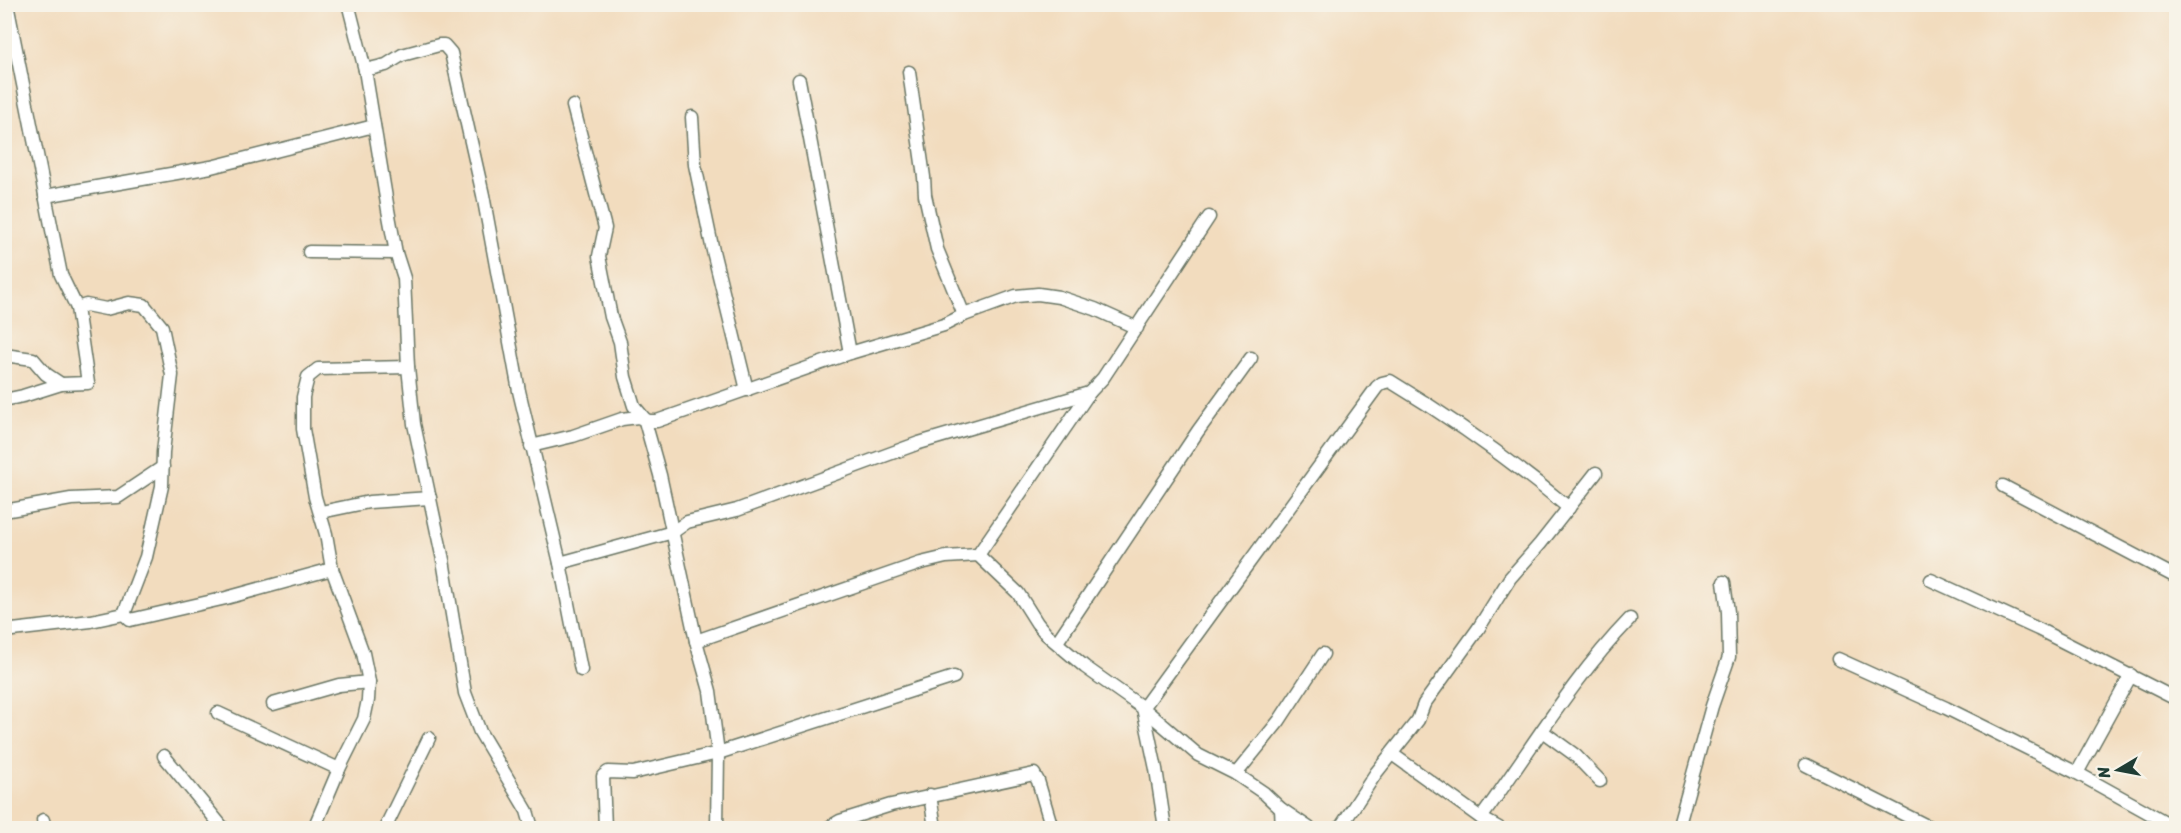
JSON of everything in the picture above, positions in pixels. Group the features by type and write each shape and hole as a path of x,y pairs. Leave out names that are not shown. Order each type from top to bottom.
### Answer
{"street":[{"path":"4,400 61,384 88,383 77,308 61,275 7,4"},
{"path":"349,7 365,70 396,253 404,278 408,367 414,424 456,627 465,693 480,732 527,812 532,828"},
{"path":"365,70 386,65 402,56 439,45 444,45 452,53 483,195 531,446 560,563 581,670"},
{"path":"909,72 925,195 938,249 964,315"},
{"path":"799,80 850,353"},
{"path":"573,106 604,228 599,256 611,317 618,334 631,399 637,412 649,421 657,421 850,353 944,325 964,315 1016,296 1038,294 1059,297 1137,328"},
{"path":"692,117 695,165 708,230 747,390"},
{"path":"45,195 211,167 374,126"},
{"path":"978,555 1089,393 1103,378 1209,217"},
{"path":"309,252 396,253"},
{"path":"77,308 86,305 106,309 129,303 144,305 162,327 172,375 162,486 146,557 124,614"},
{"path":"4,355 33,359 46,374 61,384"},
{"path":"1057,642 1198,431 1251,358"},
{"path":"314,828 339,769 364,719 369,682 363,653 332,569 321,512 315,497 303,429 303,397 308,377 318,369 408,367"},
{"path":"1165,828 1156,768 1143,708 1382,383 1390,381 1471,432 1521,468 1569,508"},
{"path":"560,563 673,532 687,522 737,510 919,443 1089,393"},
{"path":"531,446 573,436 622,419 644,418"},
{"path":"644,418 673,532 696,641 710,691 718,753 717,828"},
{"path":"4,510 71,499 118,497 163,467"},
{"path":"1340,828 1376,773 1418,720 1424,704 1478,629 1510,578 1596,473"},
{"path":"2002,486 2176,577"},
{"path":"321,512 369,502 429,498"},
{"path":"696,641 921,563 946,557 978,555 1018,593 1036,623 1046,634 1085,667 1143,708 1198,755 1236,774 1309,828"},
{"path":"124,614 130,620 226,598 332,569"},
{"path":"1931,580 2038,629 2176,699"},
{"path":"1678,828 1712,706 1729,657 1728,612 1724,582"},
{"path":"4,631 91,621 124,614"},
{"path":"1481,818 1564,697 1630,619"},
{"path":"1236,774 1279,721 1323,654"},
{"path":"1838,659 1946,708 2078,773 2176,828"},
{"path":"2078,773 2131,675"},
{"path":"605,828 603,776 605,773 612,771 633,773 718,753 954,677"},
{"path":"273,704 339,685 369,682"},
{"path":"218,712 339,769"},
{"path":"1542,731 1575,755 1600,781"},
{"path":"388,828 393,811 429,738"},
{"path":"1392,754 1481,818 1499,828"},
{"path":"164,756 223,828"},
{"path":"1806,765 1931,828"},
{"path":"828,828 840,821 930,795 1034,774 1052,828"},
{"path":"930,795 935,828"},
{"path":"1281,809 1282,828"}]}
